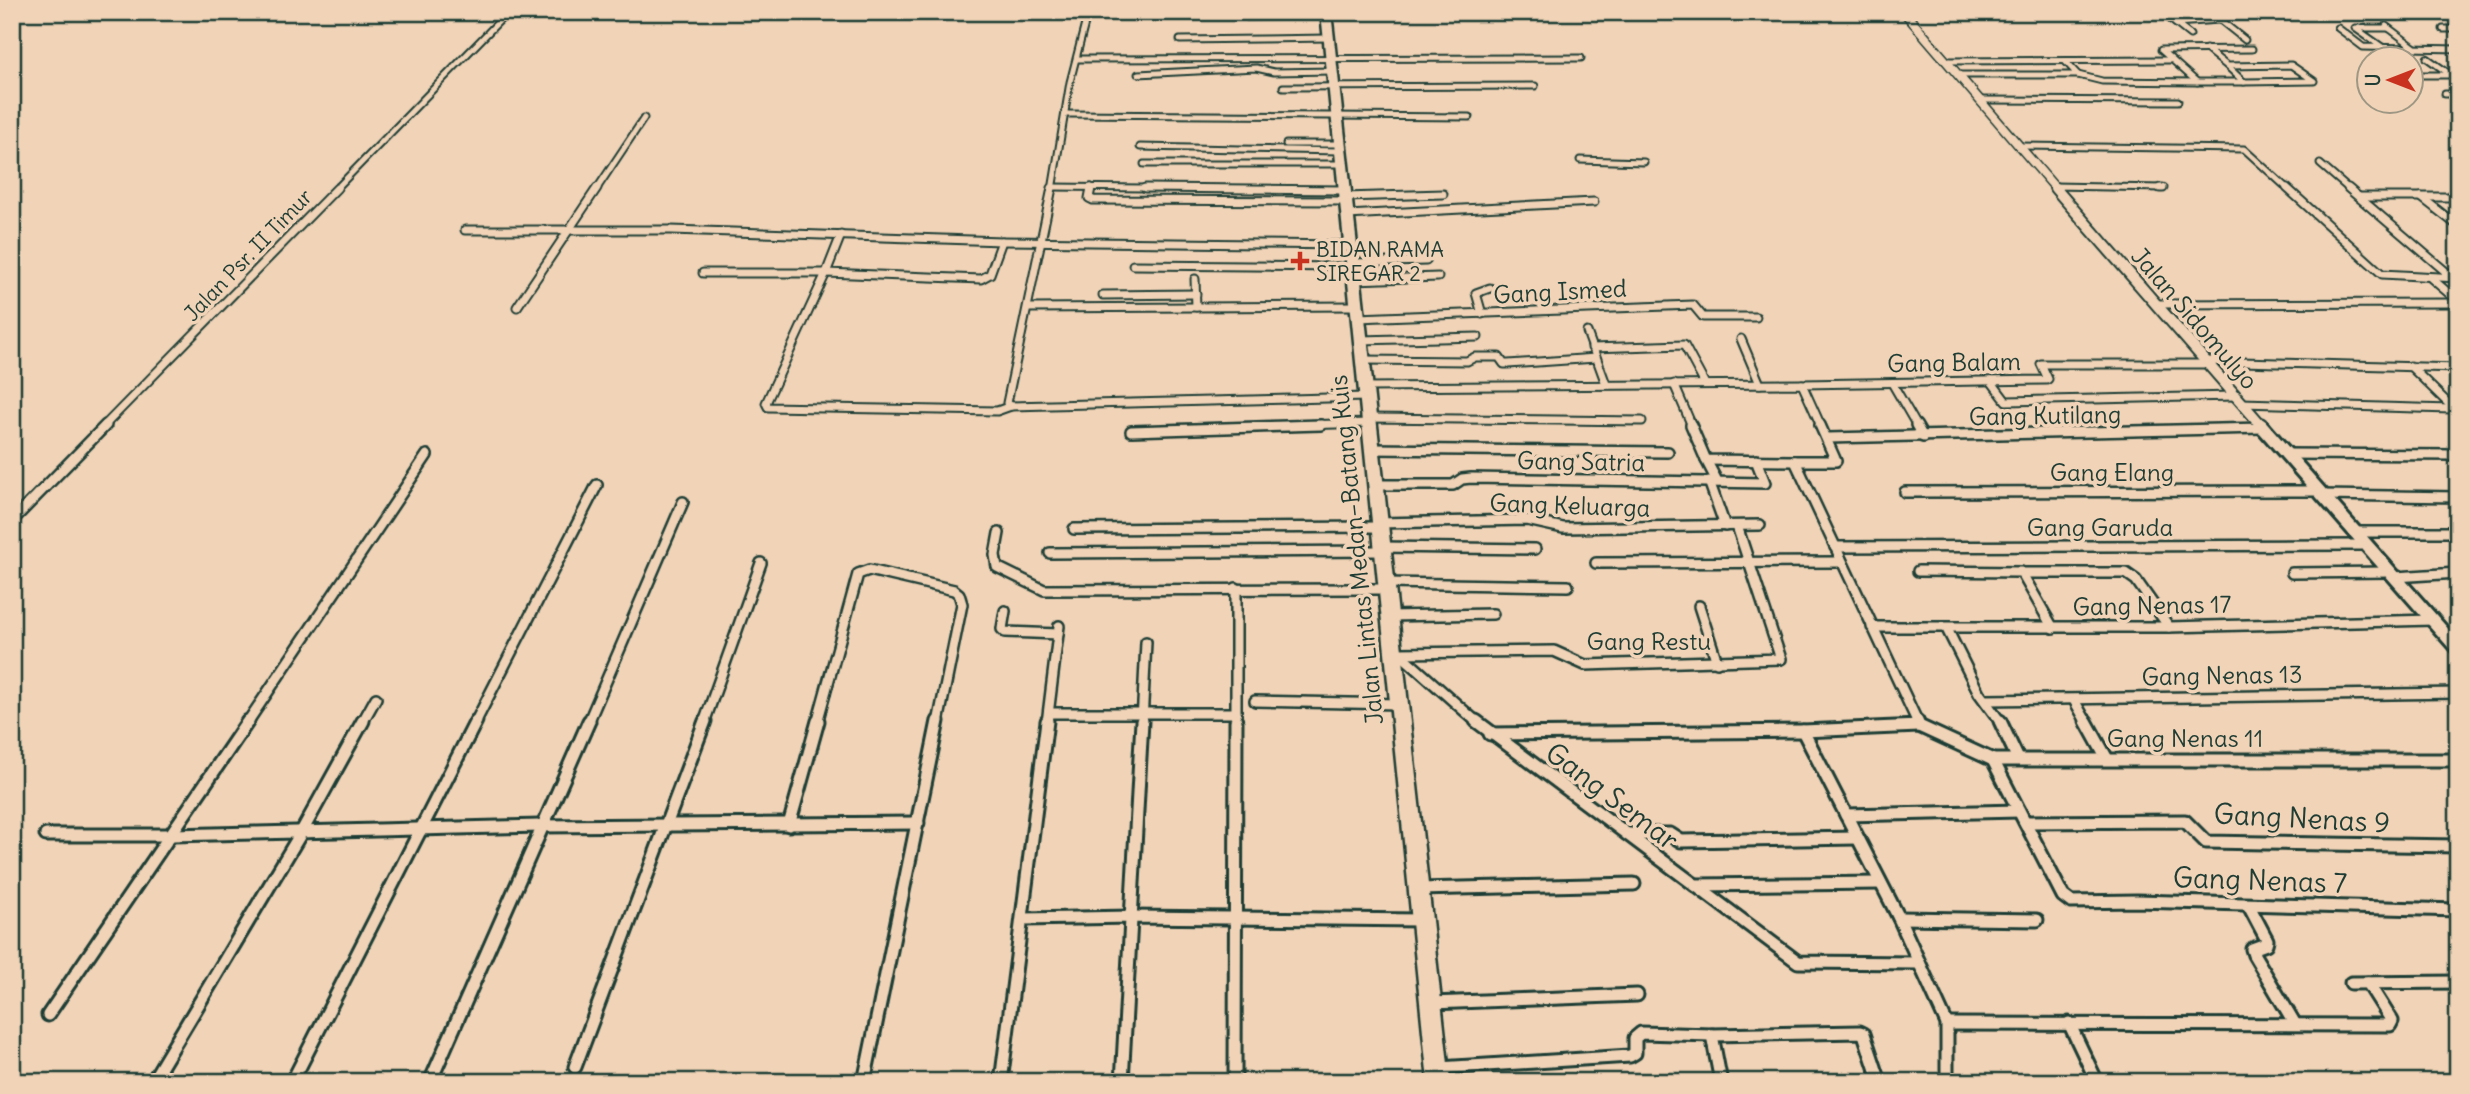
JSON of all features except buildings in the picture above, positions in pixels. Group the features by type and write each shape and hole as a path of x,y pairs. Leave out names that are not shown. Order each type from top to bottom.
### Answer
{"highway":[{"name":"Jalan Lintas Medan–Batang Kuis","path":"1327,14 1438,1075"}],"street":[{"name":"Jalan Psr. II Timur","path":"12,521 508,12"},
{"path":"1011,406 1007,403 1043,241 1067,114 1070,82 1088,12"},
{"name":"Jalan Sidomulyo","path":"1904,12 2353,532 2455,643"},
{"path":"2161,12 2190,35"},
{"path":"2210,12 2245,40"},
{"path":"1247,17 1327,14"},
{"path":"2175,23 2220,20"},
{"path":"2381,23 2414,46"},
{"path":"2339,28 2362,46"},
{"path":"2381,46 2355,28 2388,28"},
{"path":"2443,29 2458,29"},
{"path":"1180,40 1329,38"},
{"path":"2424,47 2458,48"},
{"path":"2206,49 2244,82"},
{"path":"2197,82 2170,61 2161,50 2252,49"},
{"path":"1077,59 1332,64 1581,58"},
{"path":"2427,58 2455,75"},
{"path":"1945,61 2170,61"},
{"path":"2065,61 2078,75"},
{"path":"1138,74 1256,68 1273,72 1332,64"},
{"path":"1958,75 2078,75 2102,81 2314,81 2291,65 2227,66"},
{"path":"2424,75 2455,75"},
{"path":"1283,87 1535,86"},
{"path":"2445,94 2458,94"},
{"path":"1979,100 2178,101"},
{"path":"1067,114 1471,117"},
{"path":"517,307 644,118"},
{"path":"1286,144 1340,153"},
{"path":"2019,146 2245,150 2381,273 2455,278"},
{"path":"1140,147 1340,153"},
{"path":"1144,164 1340,153"},
{"path":"1580,160 1644,162"},
{"path":"2320,164 2455,278"},
{"path":"2054,186 2163,188"},
{"path":"1053,187 1212,189 1345,196"},
{"path":"1091,187 1089,198 1093,200 1212,201 1443,194"},
{"path":"1212,189 1212,201"},
{"path":"2360,197 2458,197"},
{"path":"2421,197 2458,226"},
{"path":"1347,215 1594,202"},
{"path":"465,230 569,229 1002,241 1350,245"},
{"path":"826,273 841,235"},
{"path":"703,273 826,273 981,279 990,274 1002,241"},
{"path":"1353,270 1426,261"},
{"path":"1133,265 1353,270 1438,277"},
{"name":"Gang Balam","path":"826,273 766,403 768,407 997,411 1011,406 1606,384 2048,380 2041,366 2044,364 2206,363"},
{"path":"2431,278 2458,302"},
{"path":"1195,279 1196,307"},
{"path":"1482,314 1476,293 1490,288"},
{"path":"1103,295 1196,294"},
{"path":"2155,304 2458,302"},
{"name":"Gang Ismed","path":"1357,312 1482,314 1693,305 1703,317 1756,317"},
{"path":"1028,308 1196,307 1357,312"},
{"path":"1587,332 1606,384"},
{"path":"1360,340 1478,337"},
{"path":"1741,339 1760,384"},
{"path":"1592,348 1684,345 1705,384"},
{"path":"1362,360 1467,361 1475,357 1499,357 1504,364 1508,364 1596,358"},
{"path":"2206,363 2458,368"},
{"path":"1991,381 2006,401 2238,400 2451,410 2452,407 2410,366"},
{"path":"1892,383 1923,437"},
{"path":"1674,384 1706,460 1725,526"},
{"path":"1706,460 1836,461 1802,384"},
{"path":"1131,431 1369,421 1642,421"},
{"name":"Gang Kutilang","path":"1828,438 2263,428"},
{"path":"1372,449 1668,452"},
{"path":"2285,454 2458,455"},
{"path":"48,1015 427,455"},
{"name":"Gang Satria","path":"1375,485 1453,485 1462,478 1765,484 1756,460"},
{"path":"1490,734 1803,731 1919,726 1795,461"},
{"path":"292,1082 597,485"},
{"name":"Gang Elang","path":"1905,492 2320,493 2458,497"},
{"path":"430,1082 540,826 611,672 682,502"},
{"name":"Gang Keluarga","path":"1073,529 1527,520 1563,527 1760,525"},
{"path":"1737,526 1751,563"},
{"path":"2353,532 2458,532"},
{"path":"999,533 994,561 997,567 1034,588 1103,590 1567,586"},
{"name":"Gang Garuda","path":"1835,547 2365,545"},
{"path":"1050,553 1535,549"},
{"path":"1596,563 1842,562"},
{"name":"Gang Restu","path":"1396,656 1554,651 1584,665 1782,658 1751,563"},
{"path":"576,1067 667,827 761,564"},
{"path":"789,825 858,574 869,570 954,590 961,598 864,1082"},
{"path":"1918,571 2126,573 2136,580 2169,627"},
{"path":"2023,573 2053,628"},
{"path":"2292,573 2458,573"},
{"path":"1235,1082 1236,588"},
{"path":"1699,606 1717,662"},
{"path":"1001,1082 1059,630 1005,632 1002,629 1005,611"},
{"path":"1389,616 1493,614"},
{"name":"Gang Nenas 17","path":"1872,627 2169,627 2433,620"},
{"path":"1947,629 1979,692 1996,713 2018,759"},
{"path":"1122,1082 1146,642"},
{"name":"Gang Semar","path":"1396,656 1490,734 1805,964 1919,963"},
{"name":"Gang Nenas 13","path":"1987,700 2458,693"},
{"path":"152,1082 301,833 376,698"},
{"path":"1255,701 1398,700"},
{"path":"2074,700 2107,759"},
{"path":"1050,713 1236,713"},
{"name":"Gang Nenas 11","path":"1919,726 1993,760 2458,760"},
{"path":"1803,731 1899,918 1947,1024 1947,1082"},
{"path":"1993,760 2022,816"},
{"name":"Gang Nenas 9","path":"1846,815 2022,816 2185,821 2206,842 2458,846"},
{"name":"Gang Nenas 7","path":"2022,816 2063,896 2071,902 2137,901 2458,910"},
{"path":"46,835 421,831 540,826 918,823"},
{"path":"1626,834 1670,834 1681,841 1857,838"},
{"path":"1695,885 1880,883"},
{"path":"1418,889 1634,884"},
{"path":"2249,906 2267,940 2266,944 2252,948 2254,955 2295,1024"},
{"path":"1024,919 1131,917 1422,920"},
{"path":"1899,918 2037,920"},
{"path":"2351,983 2458,982"},
{"path":"1947,1024 2390,1025 2392,1021 2368,983"},
{"path":"1430,1003 1637,995"},
{"path":"2069,1023 2097,1082"},
{"path":"1438,1075 1630,1056 1636,1051 1638,1034 1860,1032 1864,1034 1880,1082"},
{"path":"1712,1035 1721,1082"}],"place":[{"name":"BIDAN RAMA SIREGAR 2","path":"1300,261"}]}
